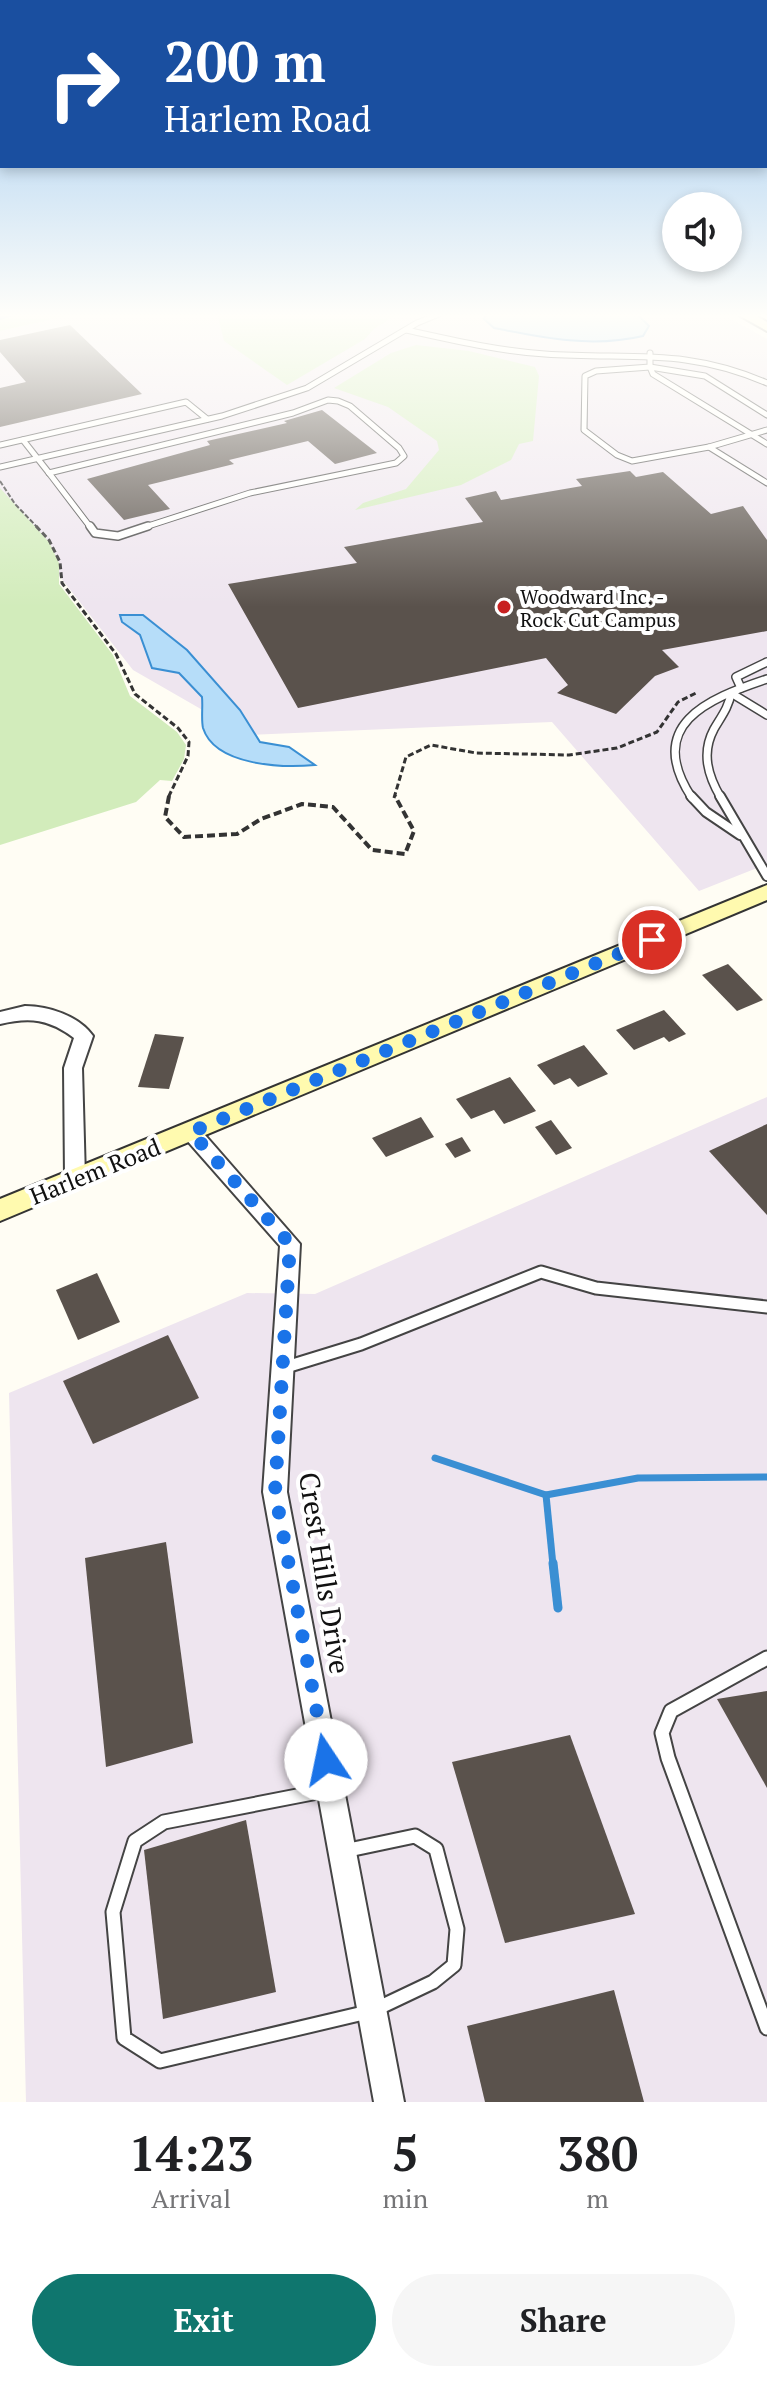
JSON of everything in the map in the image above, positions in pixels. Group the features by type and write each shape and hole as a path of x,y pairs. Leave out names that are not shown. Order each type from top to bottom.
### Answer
{"main road":[{"name":"Harlem Road","path":"0,1210 767,892"}],"street":[{"path":"0,1018 26,1010 61,1018 84,1036 73,1068 75,1178"},
{"name":"Crest Hills Drive","path":"191,1132 290,1244 275,1492 389,2102"}],"lane":[{"path":"0,445 147,411"},
{"path":"197,411 207,419"},
{"path":"0,467 233,411"},
{"path":"46,474 298,411"},
{"path":"23,440 46,474 95,533 118,536 250,493 396,463 404,456 399,448 356,411"},
{"path":"584,411 584,430 606,448 632,461 709,447 767,430"},
{"path":"713,411 767,444"},
{"path":"709,447 767,483"},
{"path":"741,688 736,677 767,662"},
{"path":"740,835 721,827 697,804 684,786 675,756 675,744 684,722 712,698 767,679"},
{"path":"731,693 767,715"},
{"path":"731,693 729,705 711,733 706,762 713,787 767,876"},
{"path":"283,1368 361,1344 541,1272 596,1288 767,1307"},
{"path":"767,1658 671,1711 662,1733 668,1758 767,2028"},
{"path":"331,1789 164,1822 135,1841 113,1912 124,2038 160,2061 372,2011 433,1982 454,1965 457,1929 436,1849 415,1836 342,1851"}],"path":[{"path":"0,481 15,504 49,540 60,562 62,583 116,654 135,694 178,728 189,742 188,756 168,798 165,817 184,837 237,834 261,819 302,804 333,807 372,850 405,854 414,831 394,798 406,757 431,745 476,753 569,755 617,748 657,732 678,702 706,688"}],"shaded area":[{"path":"0,411 767,411 767,864 699,891 552,722 246,735 133,670 0,500"},
{"path":"767,1097 767,2102 26,2102 9,1393 247,1293 315,1294"}],"green space":[{"path":"394,411 536,411 533,441 519,444 511,460 461,485 355,510 363,503 406,489 439,450 437,441"},
{"path":"0,488 49,542 59,563 59,584 113,655 130,696 177,732 186,745 184,759 172,781 160,780 136,802 0,845"}],"water":[{"path":"120,615 143,615 187,650 240,710 260,742 289,747 315,765 269,765 235,757 221,750 210,741 203,728 202,697 179,673 152,668 140,635 122,622"}],"building":[{"path":"0,411 68,411 0,427"},
{"path":"323,411 377,453 335,464 308,441 229,460 234,464 148,485 170,509 124,520 87,479 210,445 207,441 287,423 284,421"},
{"name":"Woodward Inc. - Rock Cut Campus","path":"630,471 636,477 663,472 711,514 743,506 767,540 767,631 662,650 679,667 655,676 616,714 557,693 568,685 546,658 298,708 228,584 357,563 344,547 483,522 465,498 496,491 501,500 582,486 576,479"},
{"path":"728,964 763,1000 737,1011 702,975"},
{"path":"664,1010 686,1034 669,1042 664,1037 634,1050 616,1030"},
{"path":"155,1034 184,1037 169,1089 138,1087"},
{"path":"584,1045 608,1074 578,1087 570,1078 554,1085 537,1065"},
{"path":"510,1077 536,1111 504,1124 494,1110 471,1119 456,1099"},
{"path":"421,1117 434,1137 386,1157 372,1138"},
{"path":"551,1120 572,1148 556,1155 535,1127"},
{"path":"767,1124 767,1215 709,1151"},
{"path":"462,1137 471,1151 455,1158 445,1144"},
{"path":"97,1273 120,1322 78,1340 56,1290"},
{"path":"168,1335 199,1398 93,1444 63,1381"},
{"path":"166,1542 193,1743 106,1767 85,1558"},
{"path":"767,1691 767,1788 717,1699"},
{"path":"570,1735 635,1914 505,1943 452,1762"},
{"path":"246,1820 276,1992 163,2019 144,1850"},
{"path":"614,1990 644,2102 485,2102 467,2026"}],"waterway":[{"path":"435,1458 546,1495"},
{"path":"546,1495 638,1478 767,1477"},
{"path":"546,1495 553,1565"},
{"path":"553,1563 558,1608"}],"place":[{"name":"Woodward Inc. - Rock Cut Campus","path":"504,607"}],"route":[{"path":"326,1760 275,1492 290,1244 191,1132 652,940"}]}
